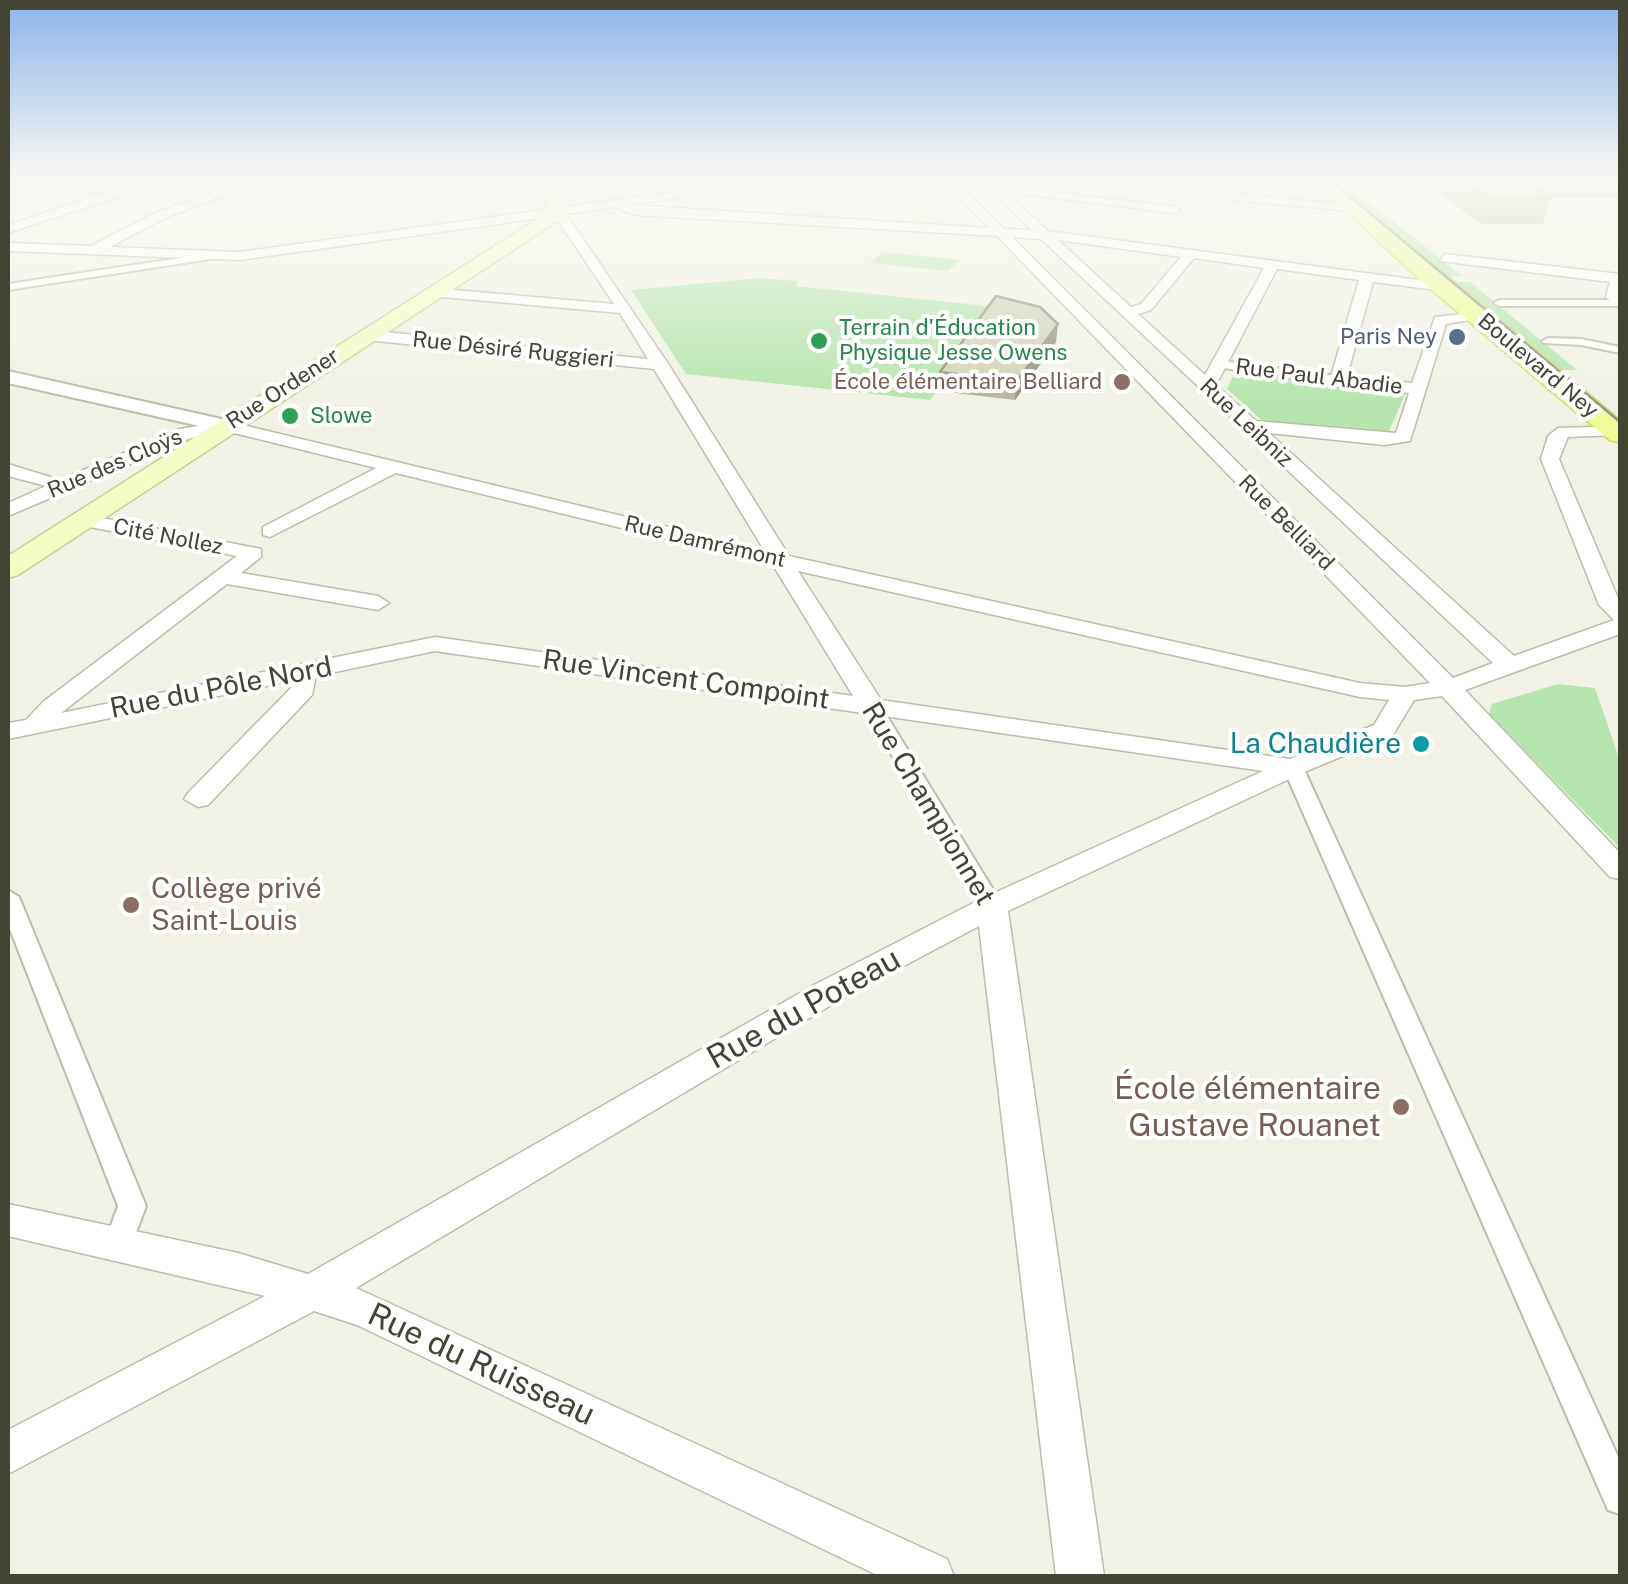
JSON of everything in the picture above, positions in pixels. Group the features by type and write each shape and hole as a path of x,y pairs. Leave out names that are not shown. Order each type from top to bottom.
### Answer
{"main road":[{"name":"Rue Ordener","path":"8,569 494,253"},
{"name":"Boulevard Ney","path":"1405,253 1444,288 1484,297 1618,396"},
{"name":"Boulevard Ney","path":"1439,253 1618,432"}],"street":[{"path":"155,253 220,256"},
{"path":"8,288 244,253"},
{"name":"Rue Championnet","path":"587,253 992,906 1080,1576"},
{"name":"Rue Belliard","path":"1022,253 1448,688 1620,870"},
{"name":"Rue Leibniz","path":"1066,253 1509,665"},
{"path":"1182,253 1444,288"},
{"path":"1130,312 1146,307 1190,254"},
{"path":"1445,258 1619,278 1613,297 1620,304"},
{"path":"1208,386 1267,267 1272,265"},
{"path":"1338,380 1367,277"},
{"path":"431,292 625,309"},
{"path":"1249,426 1395,440 1404,437 1440,320 1484,297 1620,304"},
{"name":"Rue Désiré Ruggieri","path":"366,335 661,366"},
{"path":"1548,342 1581,342 1620,350"},
{"name":"Rue Paul Abadie","path":"1220,366 1418,389"},
{"name":"Rue Damrémont","path":"8,376 780,560 1360,690 1406,694"},
{"name":"Rue des Cloÿs","path":"8,510 186,433 226,426"},
{"path":"1618,432 1564,432 1557,436 1550,459 1610,605 1620,615"},
{"path":"270,531 394,466"},
{"path":"8,470 52,482"},
{"name":"Cité Nollez","path":"82,520 254,553 224,576"},
{"path":"36,725 54,706 224,576"},
{"name":"Cité Nollez","path":"224,576 378,603"},
{"path":"1406,694 1448,688 1620,626"},
{"name":"Rue Vincent Compoint","path":"435,644 1293,767"},
{"name":"Rue du Pôle Nord","path":"8,731 435,644"},
{"path":"198,798 304,690 304,672"},
{"name":"Rue du Poteau","path":"8,1453 312,1292 826,994 992,906 1293,767 1384,730 1406,694"},
{"path":"1293,767 1620,1498"},
{"path":"8,897 132,1206 118,1244"},
{"name":"Rue du Ruisseau","path":"8,1220 238,1270 367,1310 930,1576"}],"green space":[{"path":"882,253 960,260 948,271 870,263"},
{"path":"1411,253 1433,253 1462,276 1438,276"},
{"name":"Terrain d'Éducation Physique Jesse Owens","path":"759,278 798,281 796,286 997,307 930,400 686,374 631,290"},
{"path":"1445,282 1470,282 1577,370 1551,370"},
{"path":"1235,372 1405,394 1388,434 1265,423 1227,389"},
{"path":"1558,684 1595,688 1620,761 1620,848 1489,714 1492,704"}],"building":[{"path":"996,296 1040,307 1058,324 1017,381 940,372"}],"tram line":[{"path":"1418,253 1620,422"}],"place":[{"name":"Paris Ney","path":"1457,337"},
{"name":"Terrain d'Éducation Physique Jesse Owens","path":"819,341"},
{"name":"École élémentaire Belliard","path":"1122,382"},
{"name":"Slowe","path":"290,416"},
{"name":"La Chaudière","path":"1421,744"},
{"name":"Collège privé Saint-Louis","path":"131,905"},
{"name":"École élémentaire Gustave Rouanet","path":"1401,1107"}]}
